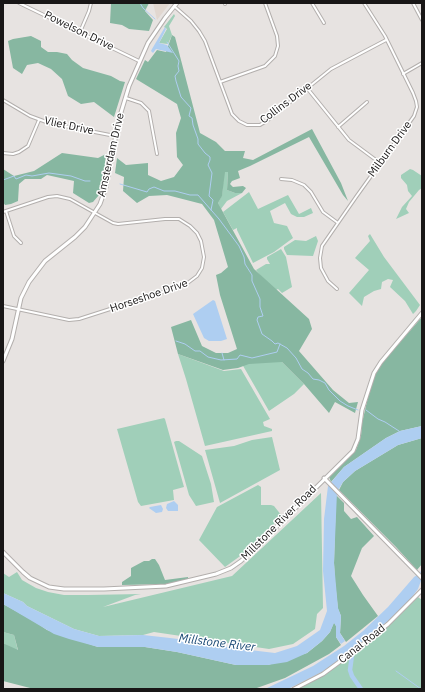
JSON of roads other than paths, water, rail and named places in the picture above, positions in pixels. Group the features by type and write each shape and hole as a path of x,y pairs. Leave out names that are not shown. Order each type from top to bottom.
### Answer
{"street":[{"name":"Powelson Drive","path":"19,3 139,61"},
{"path":"80,32 91,3"},
{"path":"220,82 264,66 275,56 278,40 265,3"},
{"path":"312,3 324,23"},
{"name":"Milburn Drive","path":"337,289 325,277 321,268 320,258 322,246 409,123 416,107 416,98 386,40 364,3"},
{"path":"413,3 422,20"},
{"name":"Collins Drive","path":"175,4 191,21 202,36 235,118 244,124 252,126 268,120 338,64 386,40"},
{"name":"Amsterdam Drive","path":"3,361 12,339 18,309 26,288 35,273 46,261 80,232 95,213 102,199 106,187 125,97 139,61 154,34 175,4"},
{"path":"403,74 422,63"},
{"path":"307,88 352,143 380,163"},
{"path":"125,97 141,103 149,111 157,154"},
{"name":"Vliet Drive","path":"3,100 39,120 116,136"},
{"path":"338,127 367,102"},
{"path":"3,153 13,154 28,146 39,120"},
{"path":"281,179 292,180 304,185 311,192 323,212 338,223"},
{"name":"Horseshoe Drive","path":"3,306 69,320 79,319 185,286 194,280 201,270 204,257 201,241 194,229 184,222 175,219 118,224 113,223 70,198 57,196 48,197 4,211"},
{"path":"4,211 14,236 20,243"},
{"name":"Millstone River Road","path":"3,552 27,576 35,581 54,588 146,588 182,583 222,572 241,561 355,448 362,410 370,383 377,367 422,313"},
{"path":"324,478 422,578"},
{"name":"Canal Road","path":"294,689 323,674 357,649 388,624 422,590"}],"water":[{"path":"165,27 166,29 159,43 167,45 173,53 156,49 153,53 151,51"},
{"path":"213,300 215,301 227,339 221,341 209,341 204,338 193,314"},
{"path":"422,426 422,438 398,445 355,471 343,482 337,492 334,563 338,608 341,616 340,633 345,641 341,644 336,637 336,626 334,623 330,632 322,641 307,653 287,662 268,665 236,665 177,652 145,647 98,647 54,634 3,604 3,593 74,629 99,636 143,635 275,653 297,646 320,630 327,611 323,571 324,519 328,486 344,467 386,438 400,431"},
{"path":"174,501 178,505 178,511 168,511 166,508 167,504"},
{"path":"161,505 163,509 162,512 156,513 149,508 150,507"},
{"path":"422,568 422,578 418,589 409,601 388,621 345,656 322,672 288,689 265,689 313,666 344,646 363,631 388,607 414,577 420,573"}],"waterway":[{"path":"140,3 143,8 155,19"},
{"path":"167,42 179,61 179,71 175,76 176,81 181,97 191,108 189,116 192,118 198,144 210,157 208,165 212,173 209,196 213,200 211,210"},
{"path":"3,180 14,176 16,179 26,175 32,176 49,173 71,176 85,181 90,181"},
{"path":"120,184 147,192 149,189 154,187 164,191 175,191 190,195 198,195 219,219 239,246 244,257 245,264 252,275 252,281 260,299 260,307 263,316 258,317 257,320 262,334 275,344 278,343 287,348 296,358 302,369 313,379 325,383 329,390 340,401 358,410"},
{"path":"176,341 185,344 195,351 200,351 208,357 221,360 237,359 240,355 252,358 277,352 280,344"},
{"path":"222,353 224,360"},
{"path":"366,410 399,431"},
{"path":"352,655 350,670 352,676 361,689"},
{"path":"396,671 421,689"}],"water label":[{"name":"Millstone River","path":"217,643"}]}
